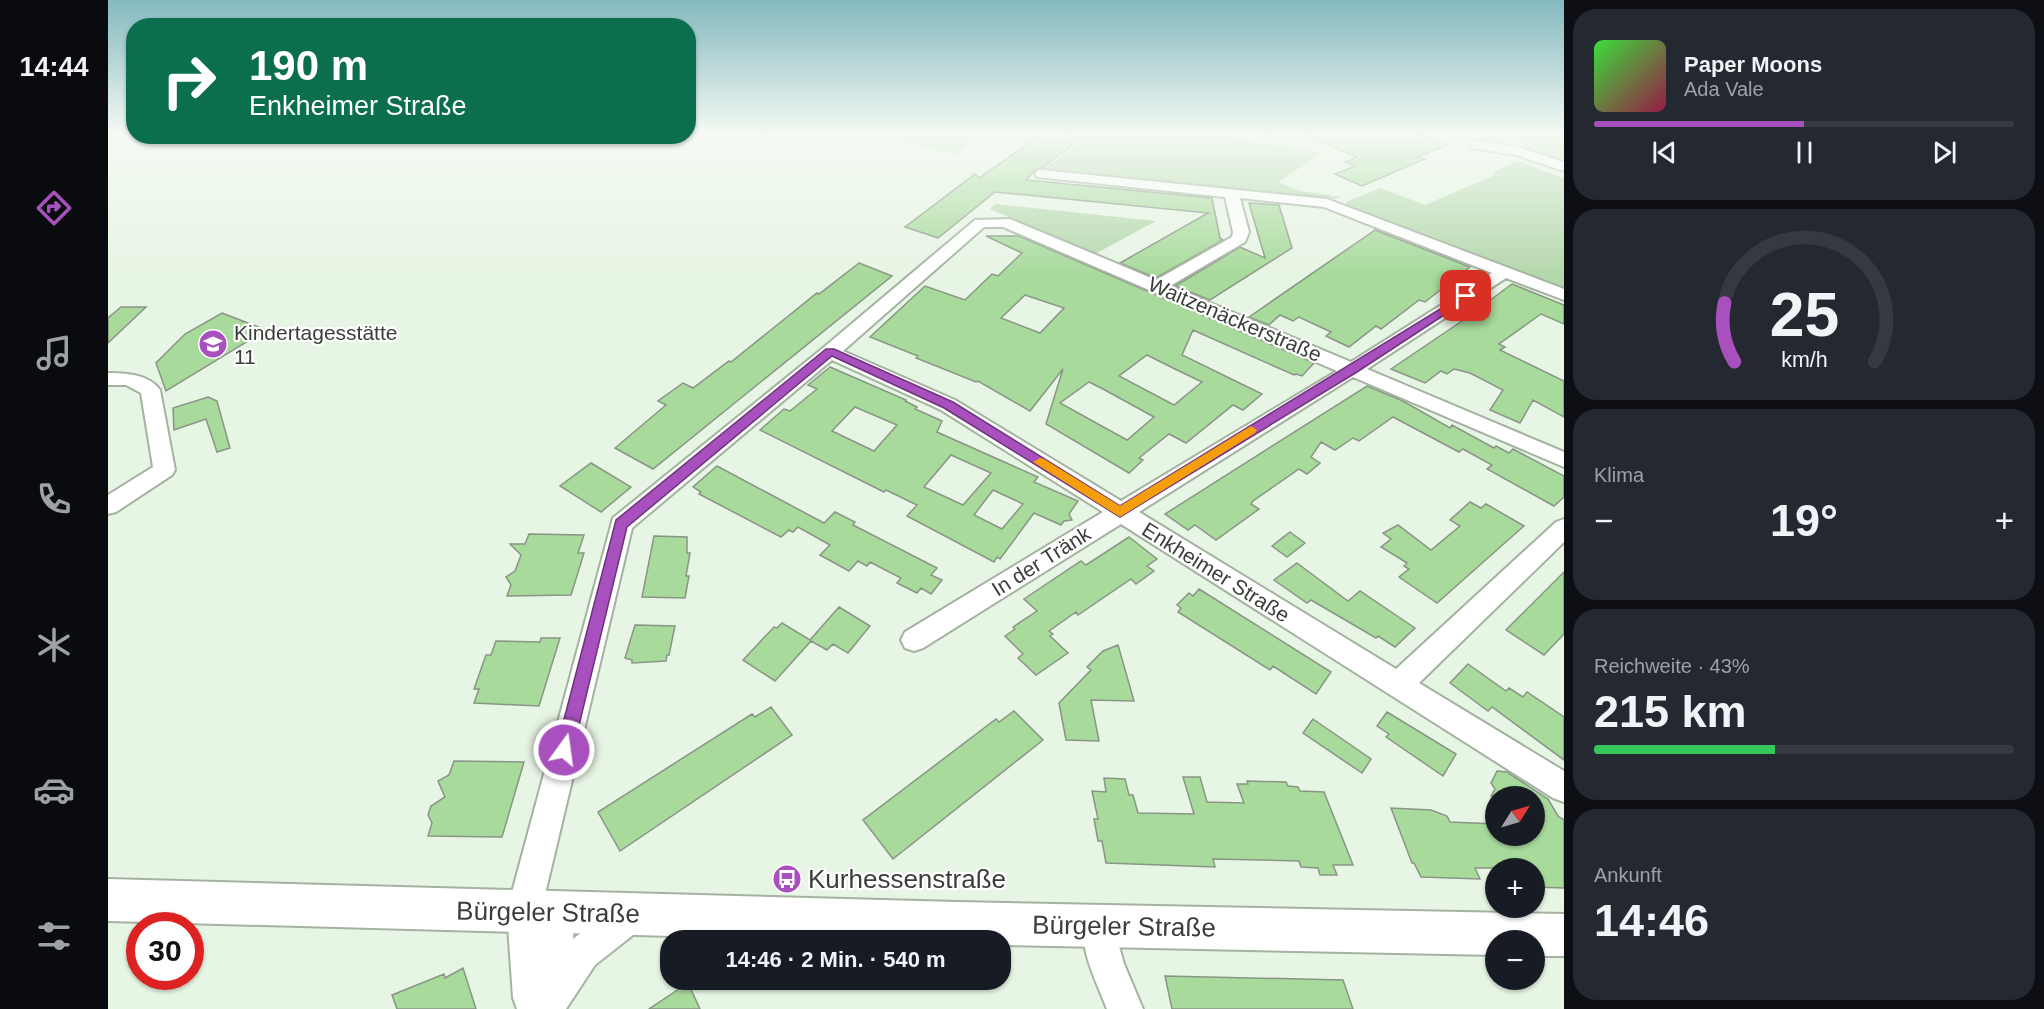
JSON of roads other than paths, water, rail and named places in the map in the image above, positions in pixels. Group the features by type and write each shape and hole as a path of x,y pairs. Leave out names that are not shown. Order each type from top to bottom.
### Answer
{"street":[{"path":"1100,180 1331,205 1564,295"},
{"path":"1158,286 1239,239 1241,232 1232,194"},
{"name":"Waitzenäckerstraße","path":"830,352 977,224 988,221 1005,222 1564,460"},
{"name":"In der Tränk","path":"914,640 1353,369 1504,272"},
{"path":"545,1006 541,911 621,524 830,352"},
{"name":"Enkheimer Straße","path":"830,352 948,405 1564,788"},
{"path":"108,379 129,379 150,390 164,470 108,506"},
{"path":"1398,685 1564,528"},
{"name":"Bürgeler Straße","path":"108,900 1098,926 1564,935"},
{"path":"545,1006 583,953 633,914"},
{"path":"1098,926 1107,965 1125,1009"}],"place":[{"name":"Kindertagesstätte 11","path":"213,344"},
{"name":"Kurhessenstraße","path":"787,879"}]}
